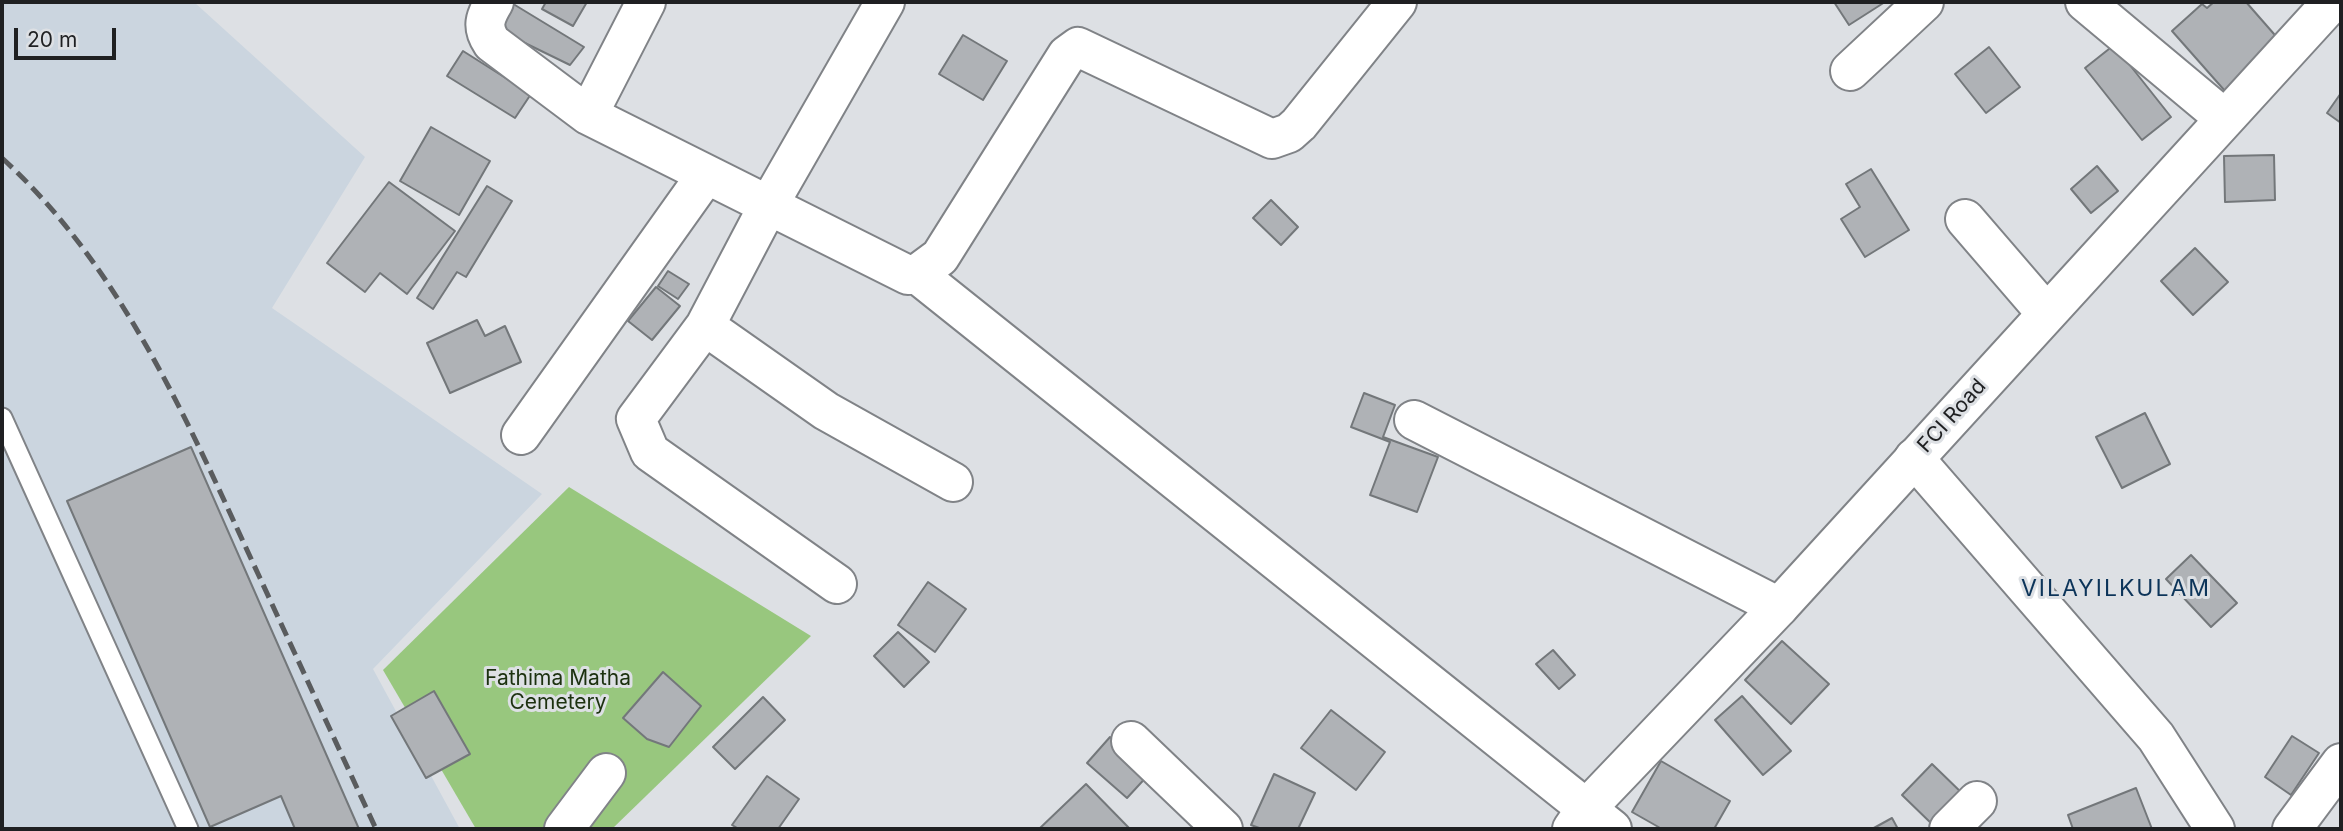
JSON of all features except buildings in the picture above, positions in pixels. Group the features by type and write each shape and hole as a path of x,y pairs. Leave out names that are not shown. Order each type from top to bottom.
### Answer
{"street":[{"path":"494,2 485,19 485,28 492,43 588,115 908,275 917,274 940,257 1067,55 1078,47 1272,139 1289,133 1298,124 1397,2"},
{"path":"588,115 646,2"},
{"path":"837,584 650,453 636,419 705,326 768,206 885,2"},
{"path":"1850,71 1924,2"},
{"path":"2085,2 2224,118"},
{"name":"FCI Road","path":"1589,823 1779,607 2332,2"},
{"path":"521,435 706,175"},
{"path":"1965,219 2046,313"},
{"path":"917,274 1589,823"},
{"path":"705,326 825,411 953,482"},
{"path":"1414,420 1779,607"},
{"path":"1914,458 2156,737 2215,829"},
{"path":"1131,741 1223,829"},
{"path":"2292,829 2341,762"},
{"path":"564,829 606,773"},
{"path":"1949,829 1977,801"}],"lane":[{"path":"2,418 188,829"}],"shaded area":[{"path":"2,2 194,2 365,157 272,308 542,494 373,669 460,829 2,829"}],"green space":[{"name":"Fathima Matha Cemetery","path":"569,487 811,636 612,829 476,829 383,670"}],"railway":[{"path":"2,158 43,199 80,244 144,341 198,445 376,829"}],"district":[{"name":"VILAYILKULAM","path":"2116,589"}]}
